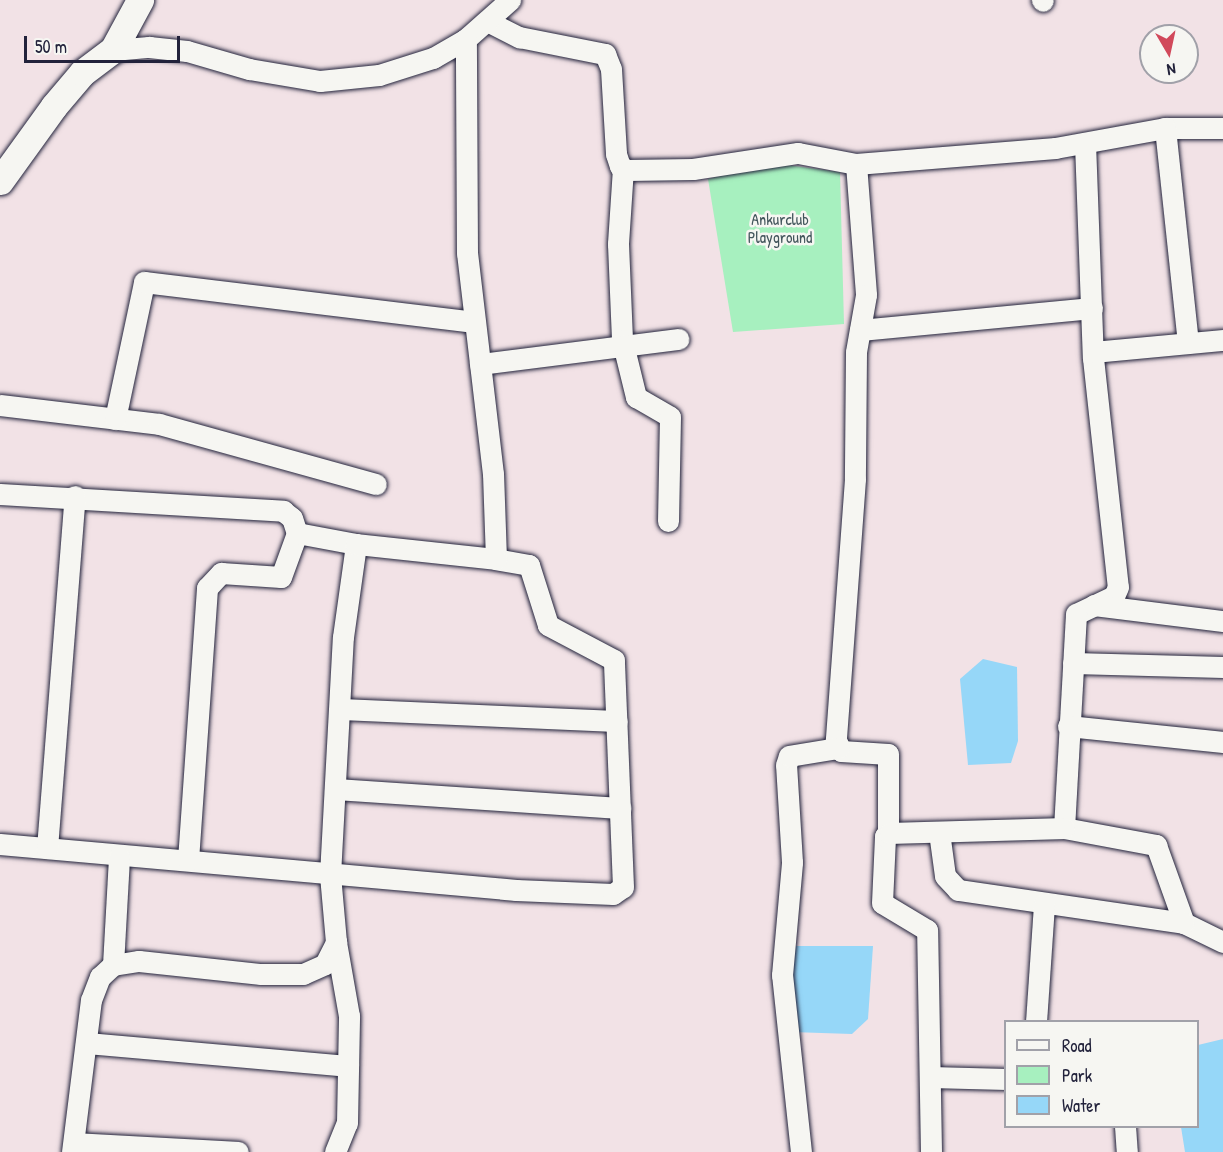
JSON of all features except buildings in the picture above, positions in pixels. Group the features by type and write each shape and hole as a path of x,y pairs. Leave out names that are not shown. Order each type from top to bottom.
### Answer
{"street":[{"path":"0,180 13,158 68,89 113,50 140,0"},
{"path":"113,50 149,47 187,51 249,69 320,81 379,75 433,58 466,39 489,22 510,0"},
{"path":"489,22 519,37 605,54 611,69 616,154 623,168 618,244 623,346 636,397 666,411 671,422 668,521"},
{"path":"466,39 467,253 493,474 496,560"},
{"path":"623,168 693,169 798,153 856,165 1085,143 1165,128 1223,128"},
{"path":"1165,128 1188,343"},
{"path":"1064,828 1076,614 1114,596 1118,587 1093,352 1085,143"},
{"path":"838,748 855,479 856,352 866,296 856,165"},
{"path":"115,419 144,282 475,322"},
{"path":"860,330 1092,308"},
{"path":"480,364 678,339"},
{"path":"1093,352 1223,340"},
{"path":"0,405 159,424 376,484"},
{"path":"0,494 75,496 283,511 292,518 297,533 281,577 221,573 207,588 188,860"},
{"path":"47,848 75,496"},
{"path":"0,844 119,857 188,860 330,875 614,894 623,887 613,657 548,625 529,565 356,544 297,533"},
{"path":"335,1152 347,1123 349,1016 336,942 330,875 343,637 356,544"},
{"path":"1094,605 1223,621"},
{"path":"1073,663 1223,667"},
{"path":"340,709 617,721"},
{"path":"1068,726 1223,742"},
{"path":"801,1152 782,975 792,862 786,765 789,756 838,748 888,754 888,834 882,903 927,930 931,1152"},
{"path":"335,789 620,808"},
{"path":"888,834 1064,828 1156,845 1184,923"},
{"path":"939,832 945,876 958,890 1184,923 1223,942"},
{"path":"113,964 119,857"},
{"path":"1036,1020 1044,904"},
{"path":"238,1152 73,1148 91,1000 100,977 113,964 139,961 261,974 303,974 325,964 336,942"},
{"path":"86,1043 348,1066"},
{"path":"931,1077 1004,1079"},
{"path":"1125,1128 1127,1152"}],"green space":[{"name":"Ankurclub Playground","path":"772,163 840,172 844,324 733,332 708,179"}],"water":[{"path":"983,659 1017,667 1018,741 1011,763 968,765 960,679"},
{"path":"791,946 873,946 868,1019 852,1034 791,1032"},
{"path":"1223,1039 1223,1152 1185,1152 1181,1128 1199,1128 1199,1045"}]}
